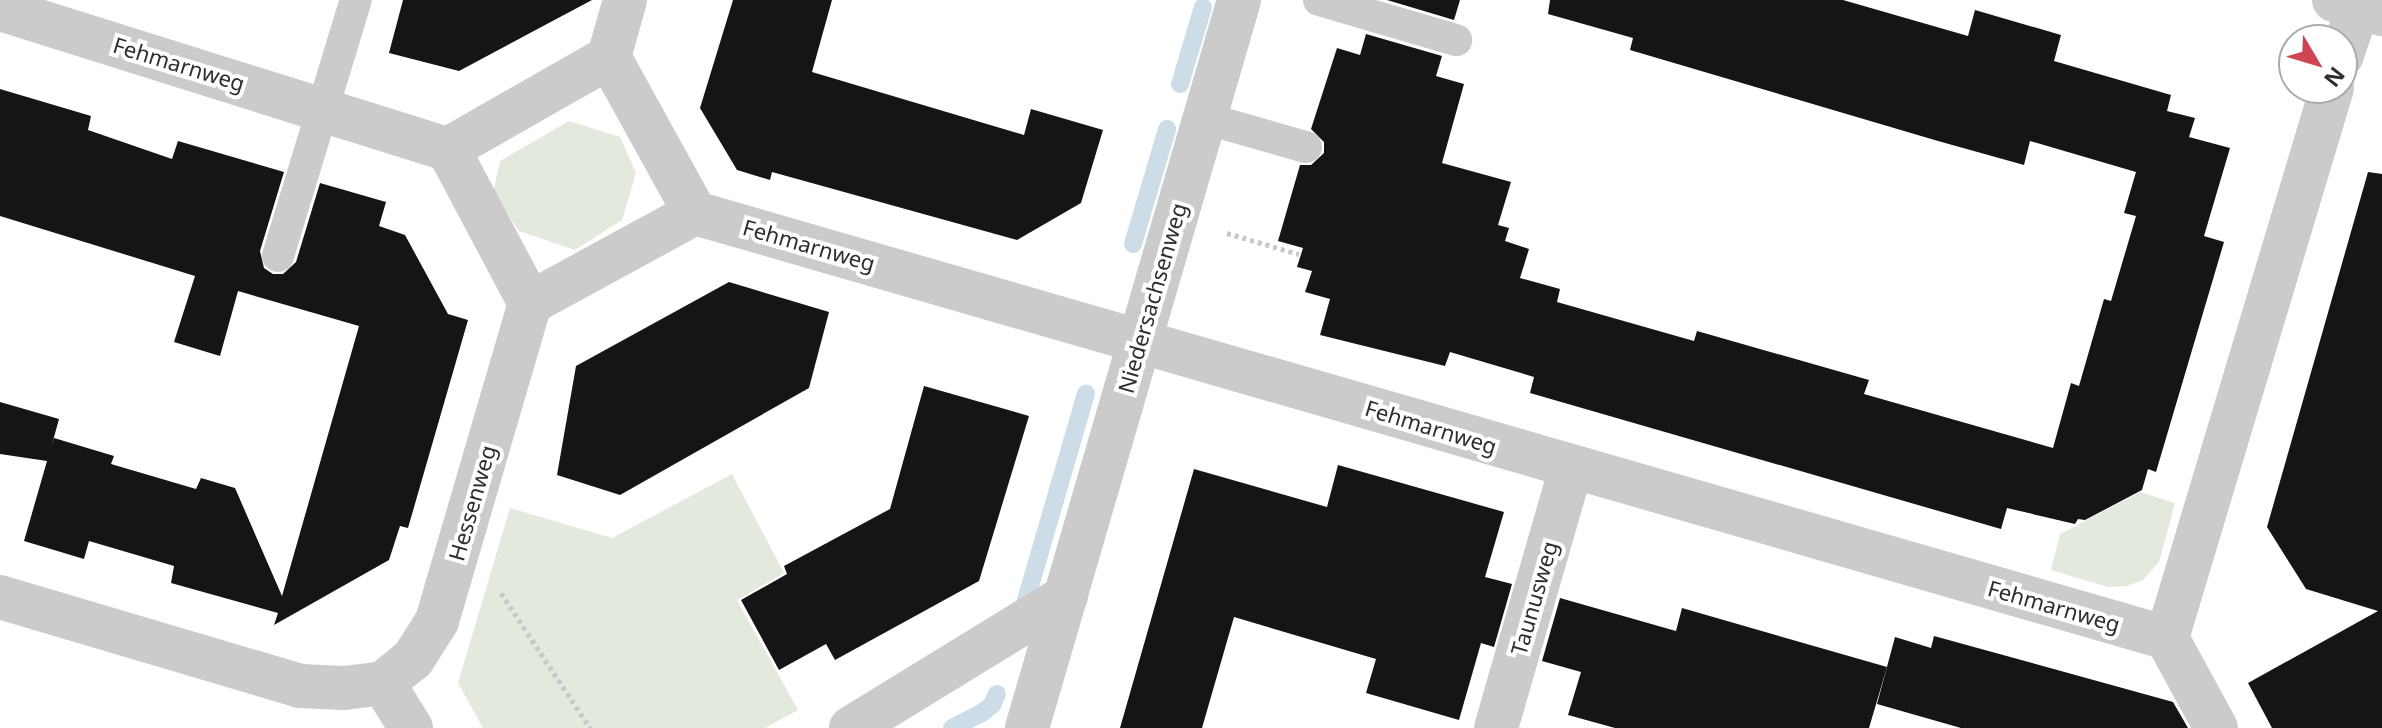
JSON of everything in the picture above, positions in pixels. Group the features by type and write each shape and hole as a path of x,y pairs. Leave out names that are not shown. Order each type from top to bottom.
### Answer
{"street":[{"path":"609,57 448,149 530,303 695,213 609,57 625,0"},
{"name":"Niedersachsenweg","path":"1027,728 1239,0"},
{"name":"Fehmarnweg","path":"0,9 448,149"},
{"path":"2216,728 2167,638 2327,104"},
{"name":"Fehmarnweg","path":"695,213 1140,340 1571,469 2167,638"},
{"name":"Hessenweg","path":"383,683 413,659 437,621 530,303"},
{"name":"Taunusweg","path":"1496,728 1571,469"},
{"path":"851,728 1066,596"},
{"path":"0,597 300,686 344,688 383,683 411,728"}],"lane":[{"path":"278,256 356,0"},
{"path":"1319,0 1456,40"},
{"path":"1204,118 1306,147"}],"path":[{"path":"1225,233 1299,254"},
{"path":"463,536 590,728"}],"shaded area":[{"path":"569,121 620,137 636,173 622,220 575,250 519,231 493,193 500,161"},
{"path":"732,474 784,573 737,600 798,710 765,728 483,728 458,683 510,508 612,538"},
{"path":"2140,492 2175,503 2159,562 2143,580 2126,586 2108,587 2051,570 2060,534"}],"building":[{"path":"403,0 592,0 459,71 389,53"},
{"path":"733,0 832,0 812,72 1024,135 1031,109 1103,130 1081,203 1017,240 772,172 770,180 737,170 700,108"},
{"path":"1387,0 1460,0 1454,20"},
{"path":"1550,0 1843,0 1968,36 1975,10 2061,35 2054,61 2171,95 2167,111 2195,118 2189,137 2230,148 2204,236 2224,242 2156,472 2148,469 2142,490 2085,520 2078,519 2075,524 2007,508 2001,529 1530,393 1534,377 1450,352 1445,366 1320,335 1330,299 1305,292 1312,271 1297,267 1303,248 1278,241 1300,165 1311,165 1324,153 1324,142 1311,129 1337,48 1360,55 1366,34 1442,56 1436,76 1464,84 1442,163 1511,182 1498,225 1509,228 1505,241 1529,249 1520,278 1560,289 1557,302 1694,341 1697,331 1869,380 1864,394 2053,448 2071,383 2079,386 2104,299 2111,301 2136,216 2124,213 2136,172 2030,141 2024,165 1938,141 1630,50 1633,38 1548,14"},
{"path":"0,89 91,116 88,130 172,159 178,141 284,172 260,251 264,268 273,274 283,274 296,262 320,183 386,202 379,226 405,235 448,314 468,320 408,528 400,526 389,560 274,625 278,613 171,583 174,566 89,541 84,559 24,541 47,461 0,454 0,402 59,419 51,448 54,438 114,456 111,464 196,489 201,478 235,488 282,596 359,326 238,291 220,356 174,342 195,276 0,216"},
{"path":"2368,172 2382,174 2382,728 2272,728 2248,683 2378,611 2306,589 2267,527"},
{"path":"729,282 829,312 809,388 620,495 557,475 576,366"},
{"path":"924,386 1029,416 979,581 835,660 826,644 779,670 741,600 787,574 784,566 890,509"},
{"path":"1338,465 1504,512 1485,577 1512,584 1494,647 1481,643 1459,720 1366,693 1376,659 1234,617 1202,728 1120,728 1194,469 1327,507"},
{"path":"1560,598 1676,631 1682,608 1887,667 1869,728 1615,728 1568,715 1581,672 1542,661"},
{"path":"1934,636 2173,702 2188,728 1961,728 1877,704 1895,637 1931,648"}],"waterway":[{"path":"1180,84 1203,7"},
{"path":"1133,244 1167,129"},
{"path":"1026,600 1086,394"},
{"path":"952,728 982,713 992,705 997,694"}]}
